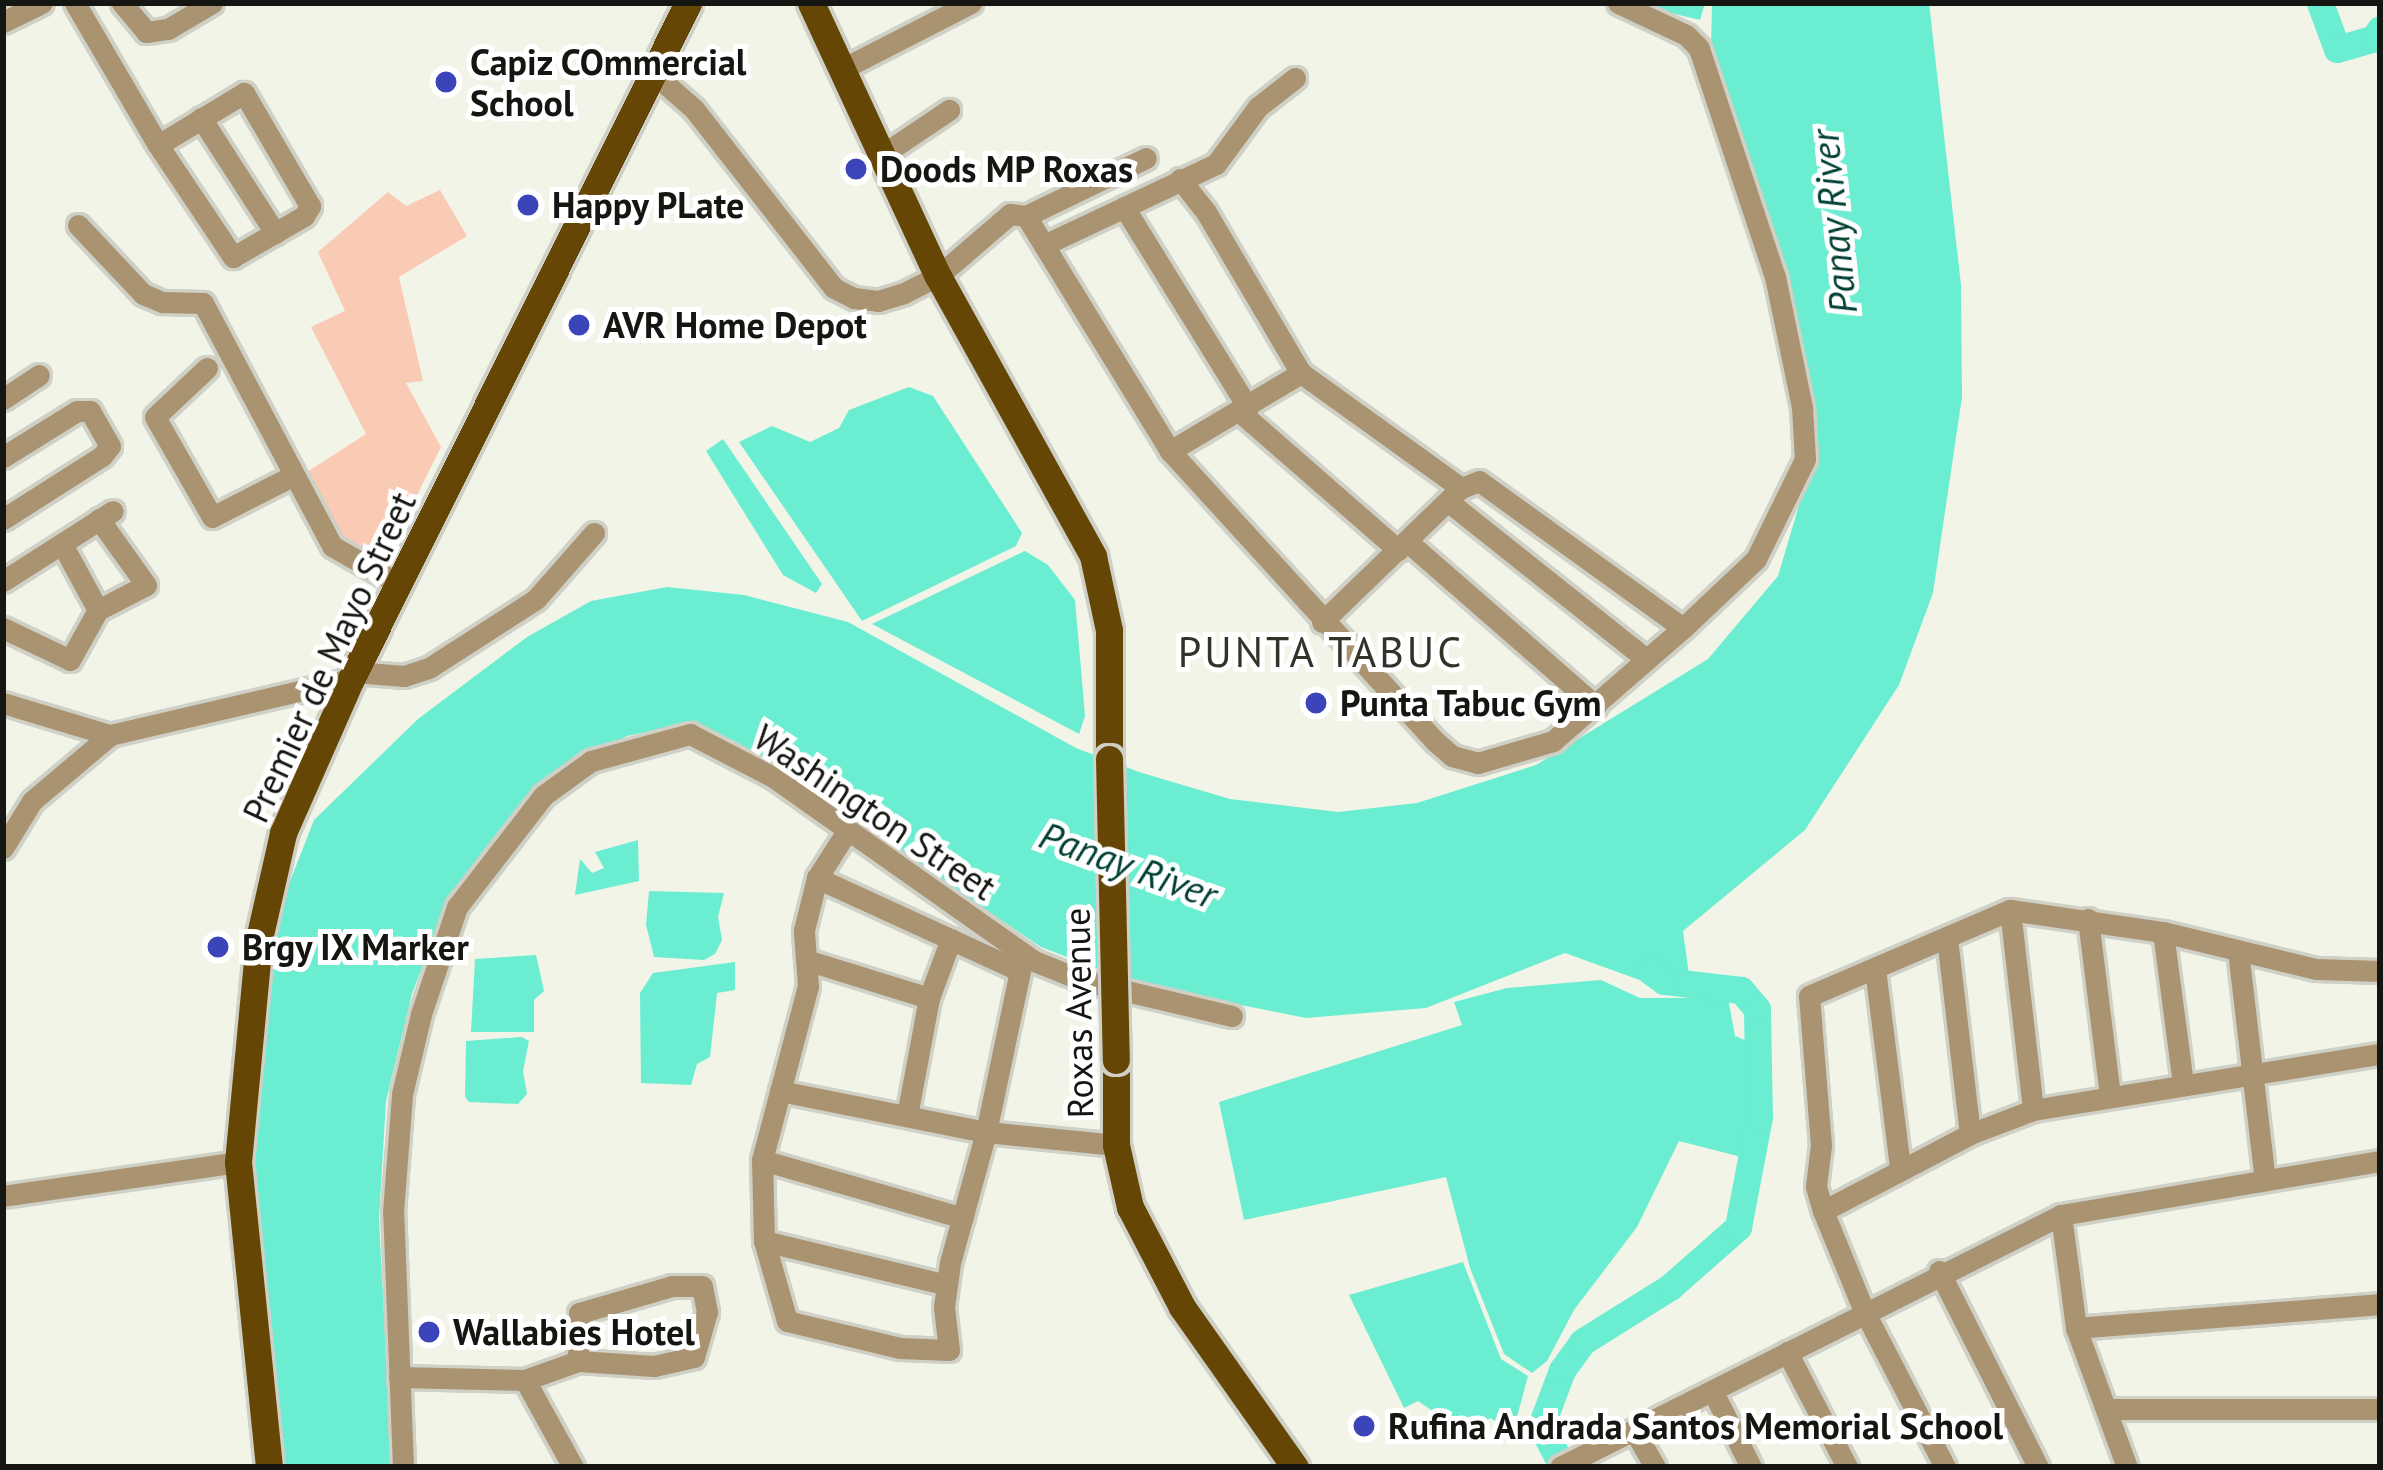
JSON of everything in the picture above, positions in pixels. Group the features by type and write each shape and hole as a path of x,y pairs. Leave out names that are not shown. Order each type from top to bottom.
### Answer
{"main road":[{"name":"Premier de Mayo Street","path":"268,1467 238,1162 259,939 283,833 353,676 688,3"},
{"name":"Roxas Avenue","path":"812,3 938,276 1093,556 1109,630 1116,1145 1130,1207 1154,1258 1294,1467"}],"street":[{"path":"3,22 42,3"},
{"path":"74,3 158,145 233,257 304,216 309,198 244,93 158,145"},
{"path":"122,3 146,32 167,29 212,3"},
{"path":"842,69 971,3"},
{"path":"1026,216 1170,451 1322,622 1452,756 1478,763 1553,741 1756,559 1805,458 1802,407 1775,277 1700,48 1686,35 1618,3"},
{"path":"652,72 694,109 834,288 854,298 878,301 938,276 1010,214 1026,216 1146,158"},
{"path":"1044,245 1216,164 1258,107 1294,78"},
{"path":"882,154 949,110"},
{"path":"201,118 274,232"},
{"path":"1180,179 1206,212 1301,373 1456,496 1646,659"},
{"path":"1124,207 1244,410 1596,706"},
{"path":"78,225 143,295 162,302 203,303 332,546 399,584"},
{"path":"207,368 154,417 212,517 294,475"},
{"path":"1170,451 1301,373"},
{"path":"3,399 39,375"},
{"path":"3,457 77,411 90,411 110,446 102,457 3,519"},
{"path":"1322,622 1456,496 1479,481 1683,628"},
{"path":"3,581 106,515 146,585 98,610 70,660 3,628"},
{"path":"3,848 32,801 110,735 353,676 404,676 429,668 536,599 594,533"},
{"path":"62,544 98,610"},
{"path":"3,703 110,735"},
{"name":"Washington Street","path":"403,1467 393,1213 401,1094 457,908 544,795 591,761 690,734 773,777 1034,961 1084,980 1232,1016"},
{"path":"818,878 1020,971 986,1132 946,1285 949,1350 900,1348 787,1321 764,1241 762,1160 808,986 804,930 818,878 847,831"},
{"path":"2011,910 2033,1110"},
{"path":"1945,1467 1864,1311 1822,1211 1816,1186 1821,1144 1809,996 2011,910 2163,932 2316,969 2380,971"},
{"path":"2087,919 2110,1095"},
{"path":"2163,932 2183,1084"},
{"path":"1947,938 1970,1134"},
{"path":"908,1117 929,998 951,940"},
{"path":"2238,951 2265,1180"},
{"path":"806,960 929,998"},
{"path":"1875,969 1900,1168"},
{"path":"1822,1211 1970,1134 2033,1110 2380,1054"},
{"path":"780,1091 986,1132 1116,1145"},
{"path":"762,1160 962,1218"},
{"path":"3,1196 238,1162"},
{"path":"1570,1462 1939,1271 2061,1214 2380,1162"},
{"path":"2061,1214 2076,1328 2110,1409 2127,1467"},
{"path":"764,1241 946,1285"},
{"path":"1939,1271 2038,1467"},
{"path":"399,1377 525,1380 578,1361 654,1366 694,1357 707,1312 702,1286 672,1286 579,1313 578,1361"},
{"path":"2076,1328 2380,1304"},
{"path":"1787,1352 1847,1467"},
{"path":"525,1380 573,1467"},
{"path":"1713,1392 1751,1467"},
{"path":"2110,1409 2380,1408"},
{"path":"1635,1432 1655,1467"}],"shaded area":[{"path":"440,190 467,236 399,277 423,381 406,383 441,447 385,559 340,537 307,472 366,434 311,327 345,311 318,252 388,192 406,206"}],"water":[{"path":"1629,3 1705,3 1700,20"},
{"name":"Panay River","path":"1712,3 1929,3 1961,285 1962,397 1933,593 1899,685 1805,830 1683,931 1689,975 1670,991 1565,953 1426,1008 1306,1018 1137,984 1041,947 733,740 685,724 627,736 570,767 514,815 447,903 412,994 386,1101 379,1219 392,1467 274,1467 250,1128 267,940 314,820 418,719 527,637 591,601 667,587 744,595 848,622 1076,748 1139,772 1230,799 1338,812 1417,803 1536,765 1708,659 1778,576 1810,468 1801,333 1711,47"},
{"path":"909,387 933,396 1022,533 1016,546 862,621 739,442 772,426 810,442 839,428 849,410"},
{"path":"723,439 822,584 816,593 783,575 706,451"},
{"path":"1025,551 1048,565 1075,600 1085,716 1079,734 872,624"},
{"path":"638,840 639,881 575,895 580,859 592,873 604,868 595,852"},
{"path":"649,891 724,893 718,917 722,940 715,954 704,960 654,957 646,925"},
{"path":"536,955 544,991 534,1000 534,1032 471,1032 475,959"},
{"path":"735,962 735,990 717,993 710,1057 697,1064 691,1085 641,1083 640,993 653,973"},
{"path":"1601,980 1640,998 1728,998 1735,1036 1752,1043 1759,1056 1753,1160 1679,1141 1637,1227 1574,1310 1547,1361 1532,1373 1504,1354 1470,1268 1446,1177 1244,1220 1219,1102 1462,1025 1454,1002 1507,988"},
{"path":"522,1037 529,1041 523,1071 527,1094 518,1104 469,1102 465,1097 466,1041"},
{"path":"1463,1262 1501,1359 1528,1376 1515,1424 1502,1427 1491,1418 1444,1438 1430,1409 1418,1401 1404,1408 1349,1295"}],"waterway":[{"path":"2320,3 2337,49 2373,39 2380,29"},
{"path":"1563,1467 1541,1426 1562,1370 1582,1342 1670,1287 1738,1227 1759,1117 1757,1009 1741,990 1664,981 1650,971"}],"place":[{"name":"Capiz COmmercial School","path":"446,82"},
{"name":"Doods MP Roxas","path":"856,169"},
{"name":"Happy PLate","path":"528,205"},
{"name":"AVR Home Depot","path":"579,325"},
{"name":"Punta Tabuc Gym","path":"1316,703"},
{"name":"Brgy IX Marker","path":"218,947"},
{"name":"Wallabies Hotel","path":"429,1332"},
{"name":"Rufina Andrada Santos Memorial School","path":"1364,1426"}],"district":[{"name":"PUNTA TABUC","path":"1321,652"}]}
